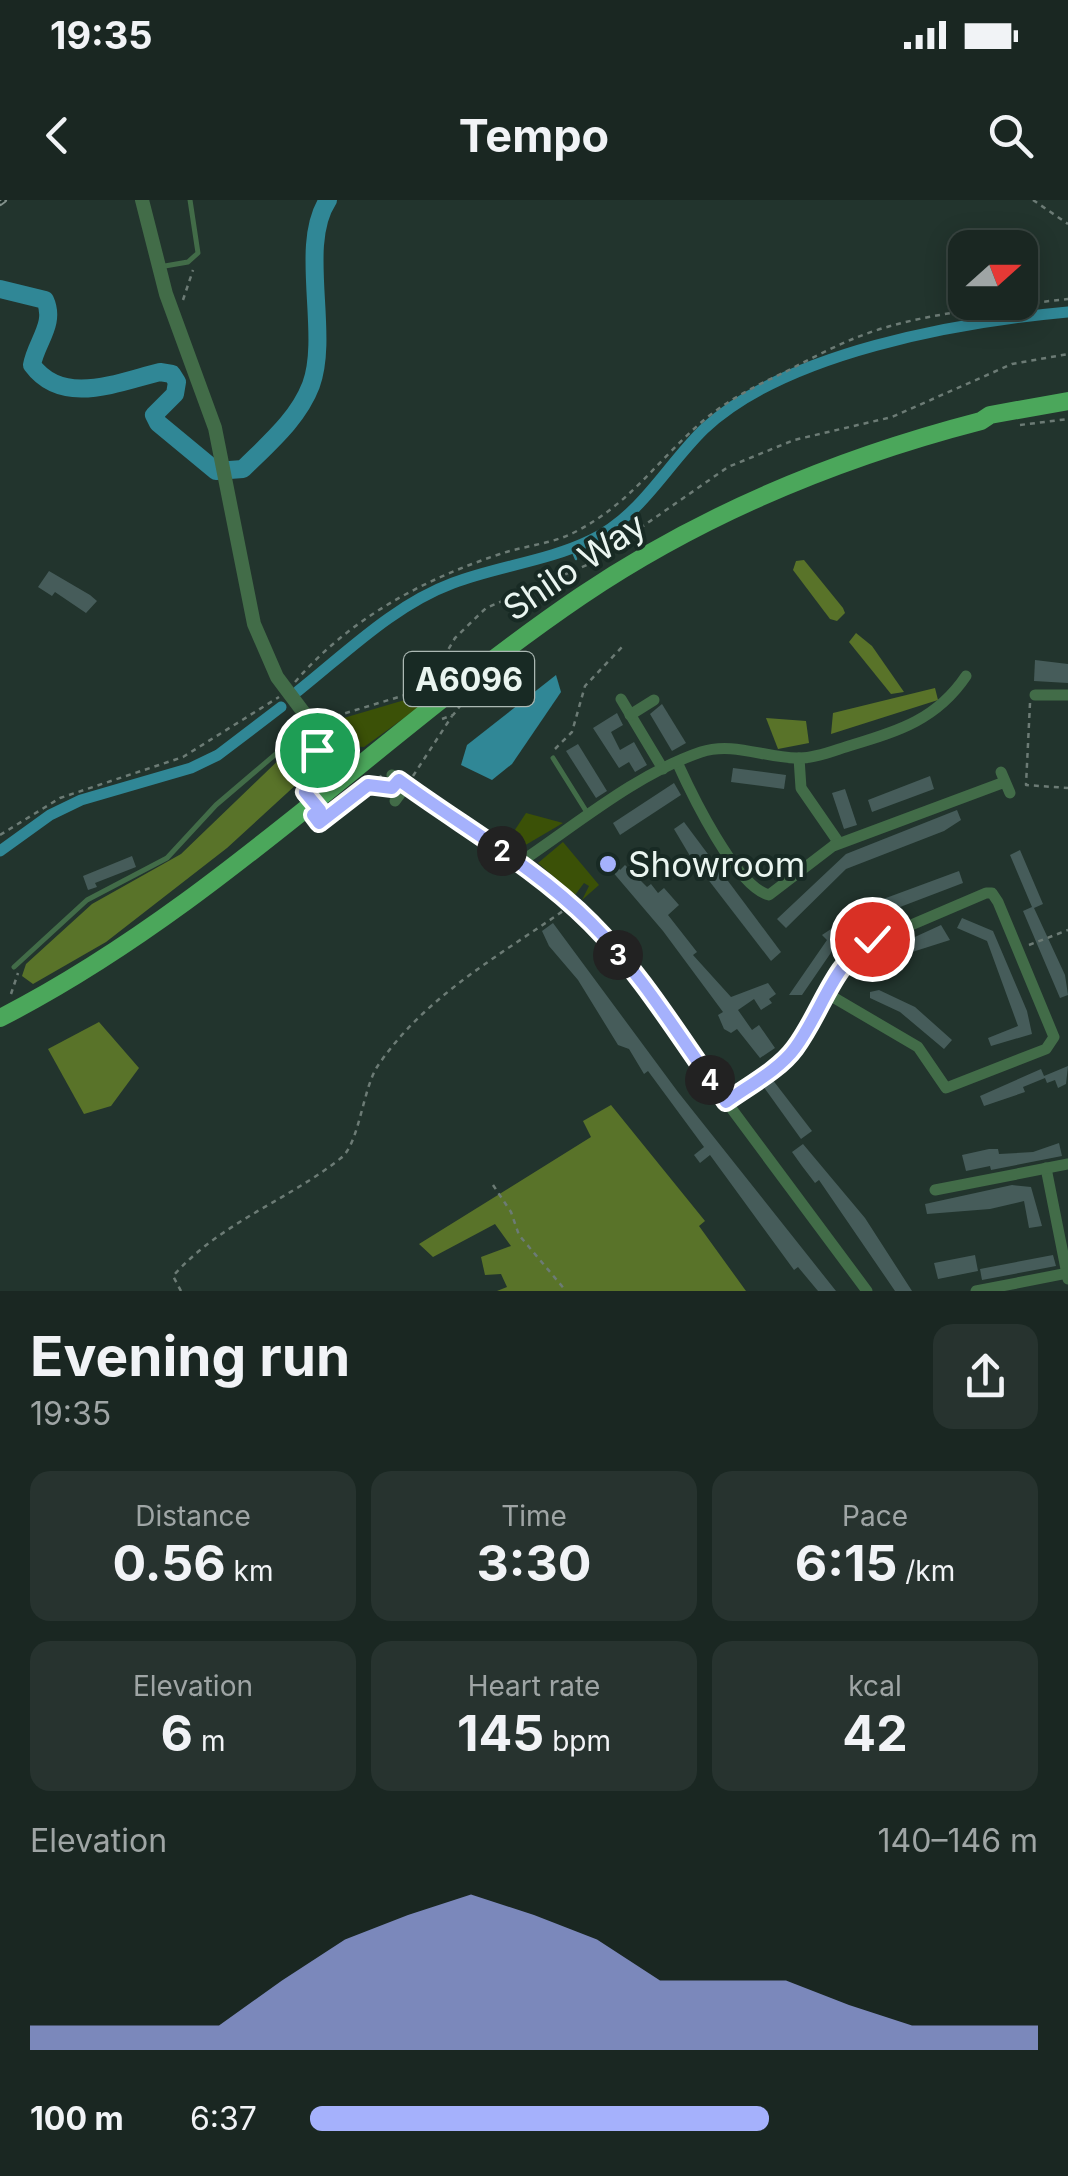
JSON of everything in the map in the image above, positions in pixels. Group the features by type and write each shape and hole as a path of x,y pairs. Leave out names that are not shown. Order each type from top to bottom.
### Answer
{"main road":[{"name":"Shilo Way","path":"4,1009 101,960 349,772 448,707 580,596 682,534 821,470 982,421 990,415 1068,401"},
{"name":"Shilo Way","path":"982,421 992,424 1068,411"}],"street":[{"path":"142,200 158,267 209,407 246,595 268,659 287,691 349,772"},
{"path":"518,863 678,762 718,748 799,758 921,721 945,704 966,676"},
{"path":"1035,695 1068,695"},
{"path":"621,699 663,769"},
{"path":"630,715 654,700"},
{"path":"799,758 801,788 838,844"},
{"path":"678,762 705,823 760,892 779,892 819,854 838,844 1004,782"},
{"path":"395,801 399,780 518,863 572,905 604,937 867,1291"},
{"path":"726,1102 792,1052 826,993 842,966 872,939 986,893 995,896 1054,1033 1053,1042 1046,1049 952,1089 942,1084 918,1047 826,993"},
{"path":"935,1190 1068,1164"},
{"path":"976,1291 1068,1275 1046,1168"}],"lane":[{"path":"158,267 188,262 198,253 190,200"},
{"path":"14,967 87,900 167,858 216,805 312,724"},
{"path":"550,756 589,816"}],"path":[{"path":"1032,200 1068,224"},
{"path":"0,834 60,798 130,777 194,751 287,691 333,645 396,598 500,554 568,536 599,520 634,494 704,420 742,393 885,328 952,312 1068,299"},
{"path":"1003,427 1068,419"},
{"path":"550,756 570,736 586,686 622,647"},
{"path":"431,682 448,707"},
{"path":"435,721 470,692"},
{"path":"1035,695 1031,694 1026,785 1068,788"},
{"path":"368,785 392,788 448,707"},
{"path":"312,800 305,792 319,771 317,750"},
{"path":"334,799 313,815 319,823 386,773 399,780"},
{"path":"181,1291 174,1276 194,1252 345,1156 376,1069 430,1006 518,938 572,905"},
{"path":"1018,949 1068,930"},
{"path":"4,1009 19,971 14,967"},
{"path":"493,1185 511,1212 519,1235 566,1291"}],"green space":[{"path":"804,560 843,608 845,613 837,621 830,619 793,570 796,561"},
{"path":"856,633 872,646 904,692 891,694 849,642"},
{"path":"935,688 938,700 831,734 833,713"},
{"path":"425,694 422,705 364,747 338,745 320,725"},
{"path":"766,718 806,721 809,743 778,749"},
{"path":"289,750 297,759 299,782 227,848 106,942 33,984 22,976 26,964 92,904 181,854"},
{"path":"526,813 563,823 517,850 507,842"},
{"path":"563,842 599,885 582,900 589,886 584,883 575,895 538,863"},
{"path":"99,1022 139,1068 111,1106 84,1114 48,1049"},
{"path":"611,1105 705,1221 699,1226 746,1291 497,1291 507,1287 501,1274 485,1275 481,1257 511,1246 495,1224 433,1257 419,1244 591,1137 583,1121"}],"water":[{"path":"556,675 561,692 512,764 492,780 461,765 467,745"}],"building":[{"path":"49,571 97,601 86,613 55,592 52,596 38,587"},
{"path":"1035,660 1068,664 1068,683 1034,681"},
{"path":"662,704 686,743 672,751 650,714"},
{"path":"617,713 623,725 611,732 620,750 634,742 647,765 635,772 629,762 619,768 593,728"},
{"path":"578,744 607,791 596,798 566,751"},
{"path":"733,768 786,775 784,789 731,782"},
{"path":"930,776 934,789 872,812 868,800"},
{"path":"674,783 681,795 620,835 613,823"},
{"path":"845,789 857,825 844,829 832,793"},
{"path":"957,810 961,820 944,831 846,869 786,928 777,919 846,854"},
{"path":"684,822 781,952 771,961 690,856 674,829"},
{"path":"1020,850 1043,904 1034,908 1065,975 1068,995 1060,998 1023,911 1032,907 1010,855"},
{"path":"610,855 620,870 625,865 658,893 664,888 679,905 668,915 697,952 693,955 731,997 768,983 776,994 769,999 772,1003 761,1010 754,999 738,1010 752,1030 759,1025 775,1048 760,1058 737,1029 731,1033 724,1029 718,1015 723,1012 663,931 611,870 606,874 598,862"},
{"path":"132,856 136,867 95,883 97,887 88,890 83,876"},
{"path":"959,871 963,883 866,920 841,938 802,995 789,995 827,940 822,935 867,905"},
{"path":"962,918 993,931 1027,1011 1032,1034 991,1046 988,1038 1018,1026 987,941 957,928"},
{"path":"553,923 678,1092 836,1291 818,1291 798,1267 794,1270 710,1155 700,1163 694,1155 704,1147 648,1071 644,1074 629,1049 618,1045 578,980 549,946 542,931"},
{"path":"941,925 950,940 884,961 880,953"},
{"path":"879,990 915,1007 952,1040 944,1049 900,1012 870,998 870,992"},
{"path":"1068,1066 1066,1084 1058,1088 1055,1080 1047,1083 1045,1078 1023,1087 1025,1092 984,1106 980,1096 1041,1069 1044,1076"},
{"path":"772,1079 812,1131 801,1139 763,1086"},
{"path":"1059,1143 1062,1156 991,1170 990,1166 966,1171 962,1155 989,1149 998,1149 999,1154 1033,1152"},
{"path":"803,1144 865,1218 912,1291 895,1291 819,1180 815,1183 802,1166 792,1152"},
{"path":"1012,1185 1031,1187 1042,1226 1029,1228 1024,1201 990,1209 927,1214 925,1204"},
{"path":"975,1255 978,1271 938,1279 934,1263"},
{"path":"1053,1255 1056,1266 982,1280 980,1269"}],"waterway":[{"path":"0,289 45,300 47,325 32,365 45,378 59,385 92,388 160,372 172,374 177,382 175,394 154,415 158,423 216,471 243,469 291,420 311,385 317,340 315,241 328,200"},
{"path":"298,691 372,631 431,592 558,553 609,530 639,504 704,429 739,402 780,380 876,345 977,324 1068,312"},
{"path":"571,547 576,559"},
{"path":"0,851 50,815 81,800 191,768 218,755 281,707"}],"railway":[{"path":"0,203 4,200"}],"place":[{"name":"Showroom","path":"608,864"}],"route":[{"path":"317,750 319,771 305,792 320,810 313,815 319,823 368,785 392,788 399,780 488,841 547,884 604,937 726,1102 792,1052 832,979 852,954 872,939"}]}
